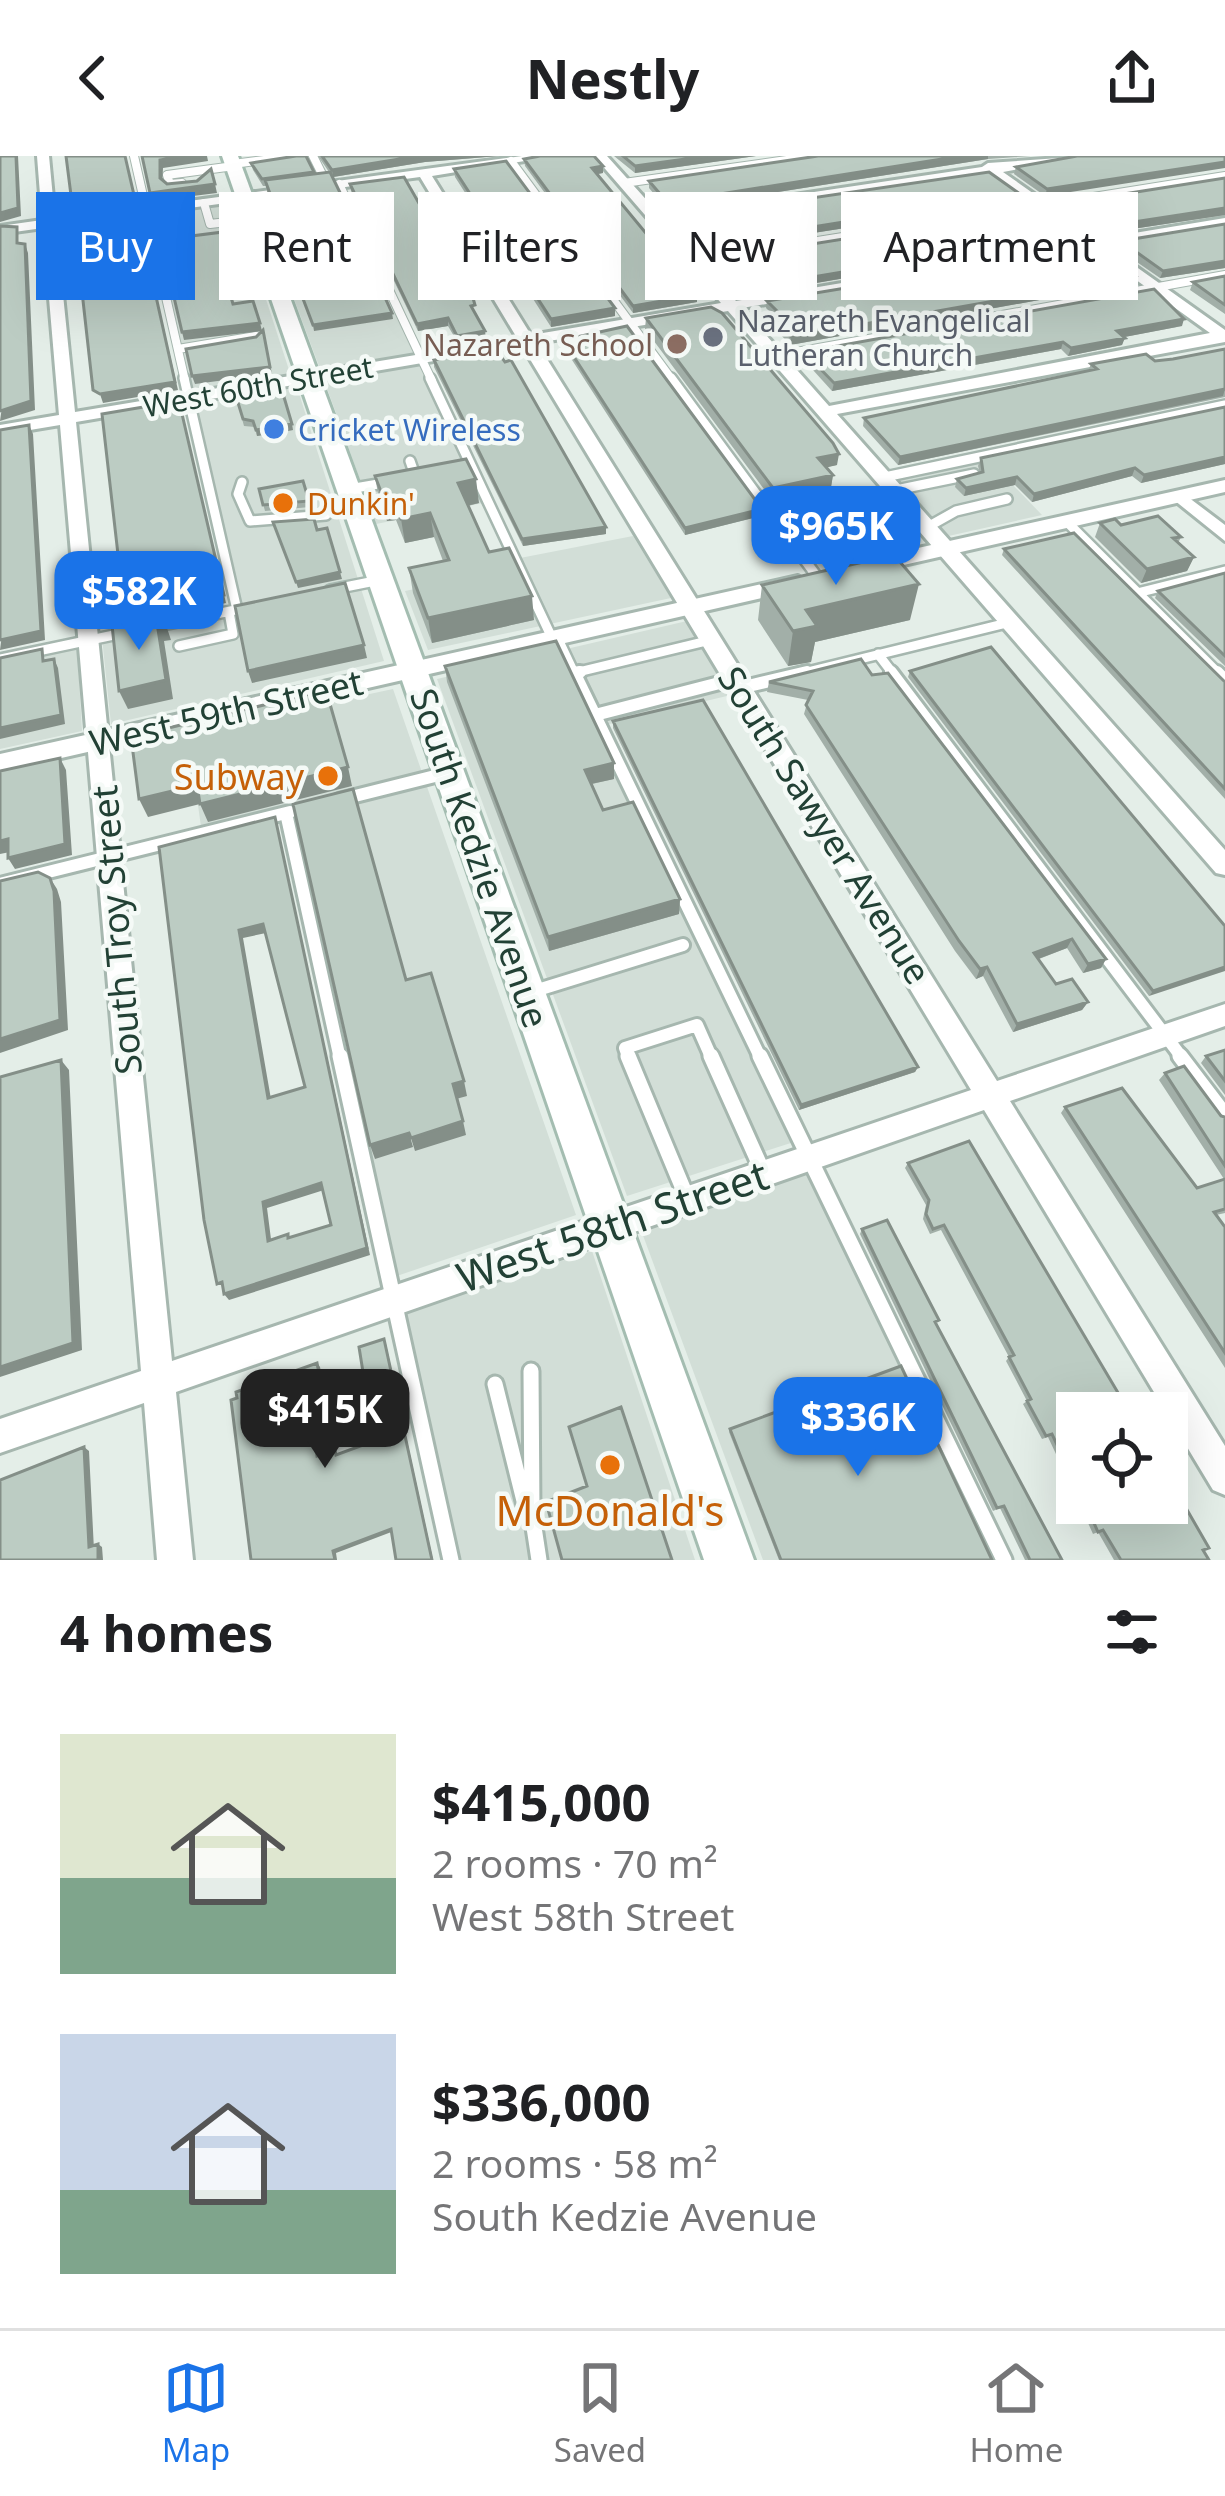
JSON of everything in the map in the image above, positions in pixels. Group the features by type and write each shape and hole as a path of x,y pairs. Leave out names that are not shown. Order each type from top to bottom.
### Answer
{"main road":[{"name":"South Kedzie Avenue","path":"232,162 243,192"},
{"name":"South Kedzie Avenue","path":"282,300 729,1560"}],"street":[{"name":"South Troy Street","path":"43,156 46,192"},
{"path":"307,192 549,156"},
{"path":"600,156 645,207"},
{"path":"973,156 1023,192"},
{"path":"817,196 1082,156"},
{"name":"South Sawyer Avenue","path":"424,173 1225,1478"},
{"path":"195,204 219,205"},
{"name":"West 60th Street","path":"1138,237 1225,222"},
{"path":"0,230 36,226"},
{"path":"1138,274 1224,336"},
{"name":"West 60th Street","path":"0,430 841,287"},
{"name":"South Troy Street","path":"56,300 175,1560"},
{"path":"725,300 1225,866"},
{"path":"822,412 1224,336"},
{"name":"West 59th Street","path":"0,763 1225,486"},
{"path":"1180,496 1225,535"},
{"name":"West 58th Street","path":"0,1436 1225,1015"}],"lane":[{"path":"134,156 142,192"},
{"path":"198,181 170,184 167,175 295,156"},
{"path":"313,156 333,185 421,359 1004,1560"},
{"path":"624,183 815,156"},
{"path":"511,161 818,578"},
{"path":"1123,192 1225,176"},
{"path":"204,203 210,224 219,220"},
{"path":"344,242 352,266 314,271 305,248 344,242"},
{"path":"774,356 1225,275"},
{"path":"167,300 233,611 232,634 178,646"},
{"path":"178,349 256,336"},
{"path":"885,485 1225,405"},
{"path":"349,489 416,478 410,461"},
{"path":"885,485 974,474"},
{"path":"242,482 238,494 250,521 326,515"},
{"path":"923,529 956,511 1007,499"},
{"path":"1067,521 1225,680"},
{"path":"1137,593 1225,571"},
{"path":"304,596 382,580"},
{"path":"0,659 260,605"},
{"path":"595,715 1012,622"},
{"path":"574,673 711,640"},
{"path":"878,654 1225,1115"},
{"path":"330,802 449,772"},
{"path":"0,884 311,807"},
{"path":"286,813 451,1560"},
{"path":"527,993 683,945"},
{"path":"688,1200 625,1048 698,1025 764,1173"},
{"path":"531,1371 537,1416 532,1532"},
{"path":"495,1384 539,1560"}],"shaded area":[{"path":"219,203 219,300 266,300 291,376 188,393 167,300 195,300 195,206"},
{"path":"294,300 393,300 418,353 320,369"},
{"path":"423,363 488,502 376,524 324,380"},
{"path":"296,384 384,661 111,724 102,638 237,610 190,402"},
{"path":"985,456 1042,515 944,537 889,477"},
{"path":"633,536 671,598 428,650 405,591 518,568 515,559"},
{"path":"687,621 731,695 601,726 800,1140 627,1196 437,679"},
{"path":"77,643 82,731 0,749 0,659"},
{"path":"393,689 576,1215 388,1279 287,814 202,834 188,733"},
{"path":"815,1170 1004,1560 763,1560 641,1230"},
{"path":"592,1251 695,1560 451,1560 396,1315"}],"building":[{"path":"0,156 16,156 18,208 0,213"},
{"path":"66,156 125,156 133,192 71,192"},
{"path":"142,156 184,156 160,160 160,178 167,184 197,181 211,169 215,184 157,192 150,192"},
{"path":"306,156 314,172 262,179 251,163"},
{"path":"322,156 418,156 332,170"},
{"path":"594,156 603,166 592,168 612,192 548,192 524,159"},
{"path":"623,156 707,156 635,166"},
{"path":"818,156 961,156 733,192 658,192 649,181"},
{"path":"1077,156 1225,156 1225,162 1047,189 1016,167"},
{"path":"506,161 529,192 469,192 454,169"},
{"path":"330,172 340,192 269,192 265,180"},
{"path":"989,172 1017,192 853,192"},
{"path":"404,177 418,202 418,300 474,300 471,306 485,331 457,336 448,318 417,324 394,276 394,192 354,192 350,184"},
{"path":"1225,178 1225,208 1138,221 1137,192"},
{"path":"841,194 841,222 817,226 817,197"},
{"path":"621,203 645,232 645,300 668,300 633,306 621,290"},
{"path":"1225,224 1225,261 1163,271 1138,253 1138,238"},
{"path":"0,226 17,227 17,243 25,244 31,401 0,411"},
{"path":"219,232 219,300 253,301 260,323 182,332 175,300 195,300 195,236"},
{"path":"841,239 841,272 817,276 817,243"},
{"path":"1225,276 1225,305 1193,282"},
{"path":"841,289 841,300 1000,300 791,337 773,317 778,312 767,301 817,300 817,293"},
{"path":"1154,289 1184,319 1117,331 1125,338 1071,348 1063,342 834,383 804,352 1093,300 1138,300 1138,292"},
{"path":"83,300 157,300 175,382 100,394 93,390"},
{"path":"304,300 386,300 392,313 313,325"},
{"path":"539,300 609,300 615,308 551,319"},
{"path":"711,307 722,313 833,443 839,454 818,458 833,475 773,488 646,318"},
{"path":"627,326 762,509 685,528 563,340"},
{"path":"263,330 270,367 192,376 186,349 256,337"},
{"path":"495,348 505,362 511,360 606,527 522,539 434,360"},
{"path":"1225,349 1225,389 900,457 864,418 1097,369 1091,364 1146,354 1155,361 1173,359"},
{"path":"281,387 292,424 256,430 253,421 243,419 235,393"},
{"path":"179,401 224,595 125,616 102,414"},
{"path":"1225,407 1225,457 1144,475 1135,468 1034,494 1017,477 966,488 957,479 983,472 981,458"},
{"path":"29,425 41,631 0,640 0,430"},
{"path":"466,459 476,479 458,483 489,552 509,548 532,596 428,618 409,568 449,560 430,513 401,519 392,496 383,497 375,476"},
{"path":"303,481 309,501 263,505 259,489"},
{"path":"1158,516 1194,557 1147,569 1100,523 1115,519 1121,525"},
{"path":"314,519 317,530 327,528 340,572 296,582 273,522"},
{"path":"1074,533 1225,682 1225,789 1004,549"},
{"path":"894,555 919,584 806,610 817,626 793,631 762,585"},
{"path":"1225,573 1225,656 1158,591"},
{"path":"345,583 364,645 248,671 235,606"},
{"path":"162,614 164,622 157,623 166,680 119,691 112,625"},
{"path":"556,641 614,763 585,770 603,810 633,802 680,899 548,937 445,666"},
{"path":"991,647 1225,926 1225,967 1153,991 910,671"},
{"path":"42,649 43,661 54,659 61,715 0,728 0,658"},
{"path":"861,659 872,675 888,673 1106,959 1088,964 1072,939 1034,953 1056,984 1072,979 1088,1002 1017,1024 987,967 980,969 959,941 806,705 813,691 769,682"},
{"path":"326,690 348,767 200,804 197,785 139,799 131,737"},
{"path":"703,700 918,1067 801,1105 613,721"},
{"path":"60,758 65,844 8,858 8,839 0,841 0,771"},
{"path":"353,789 406,980 431,973 464,1081 453,1084 463,1121 370,1145 293,804"},
{"path":"275,817 367,1248 224,1294 222,1282 217,1284 204,1220 159,847","holes":["263,924 305,1087 268,1098 239,930","321,1183 331,1225 268,1241 263,1202"]},
{"path":"38,872 50,878 54,891 60,1020 0,1039 0,881"},
{"path":"1225,1050 1225,1081 1206,1056"},
{"path":"61,1060 73,1343 0,1367 0,1077"},
{"path":"1184,1066 1225,1117 1225,1166 1165,1073"},
{"path":"1122,1088 1197,1188 1225,1179 1225,1209 1214,1212 1225,1227 1225,1353 1065,1107"},
{"path":"969,1141 1118,1392 1056,1392 1056,1442 1052,1434 1046,1436 1027,1401 1031,1399 1009,1357 1014,1355 944,1225 933,1229 926,1214 929,1200 908,1163"},
{"path":"887,1220 939,1320 935,1322 1062,1560 1030,1560 1004,1506 997,1508 862,1229"},
{"path":"384,1339 432,1560 396,1560 391,1529 333,1551 335,1560 251,1560 231,1400 237,1398 236,1392 317,1363 324,1400 308,1405 317,1456 335,1450 336,1455 374,1441 359,1347"},
{"path":"901,1366 992,1560 781,1560 730,1429"},
{"name":"McDonald's","path":"621,1407 672,1560 562,1560 546,1502 587,1486 569,1427"},
{"path":"84,1447 89,1547 98,1544 98,1560 0,1560 0,1480"},
{"path":"1188,1512 1209,1548 1203,1550 1209,1560 1121,1560 1103,1530 1098,1532 1094,1524 1188,1524"}],"place":[{"name":"Nazareth Evangelical Lutheran Church","path":"713,337"},
{"name":"Nazareth School","path":"677,344"},
{"name":"Cricket Wireless","path":"274,429"},
{"name":"Dunkin'","path":"283,503"},
{"name":"Subway","path":"328,776"},
{"name":"McDonald's","path":"610,1465"}]}
